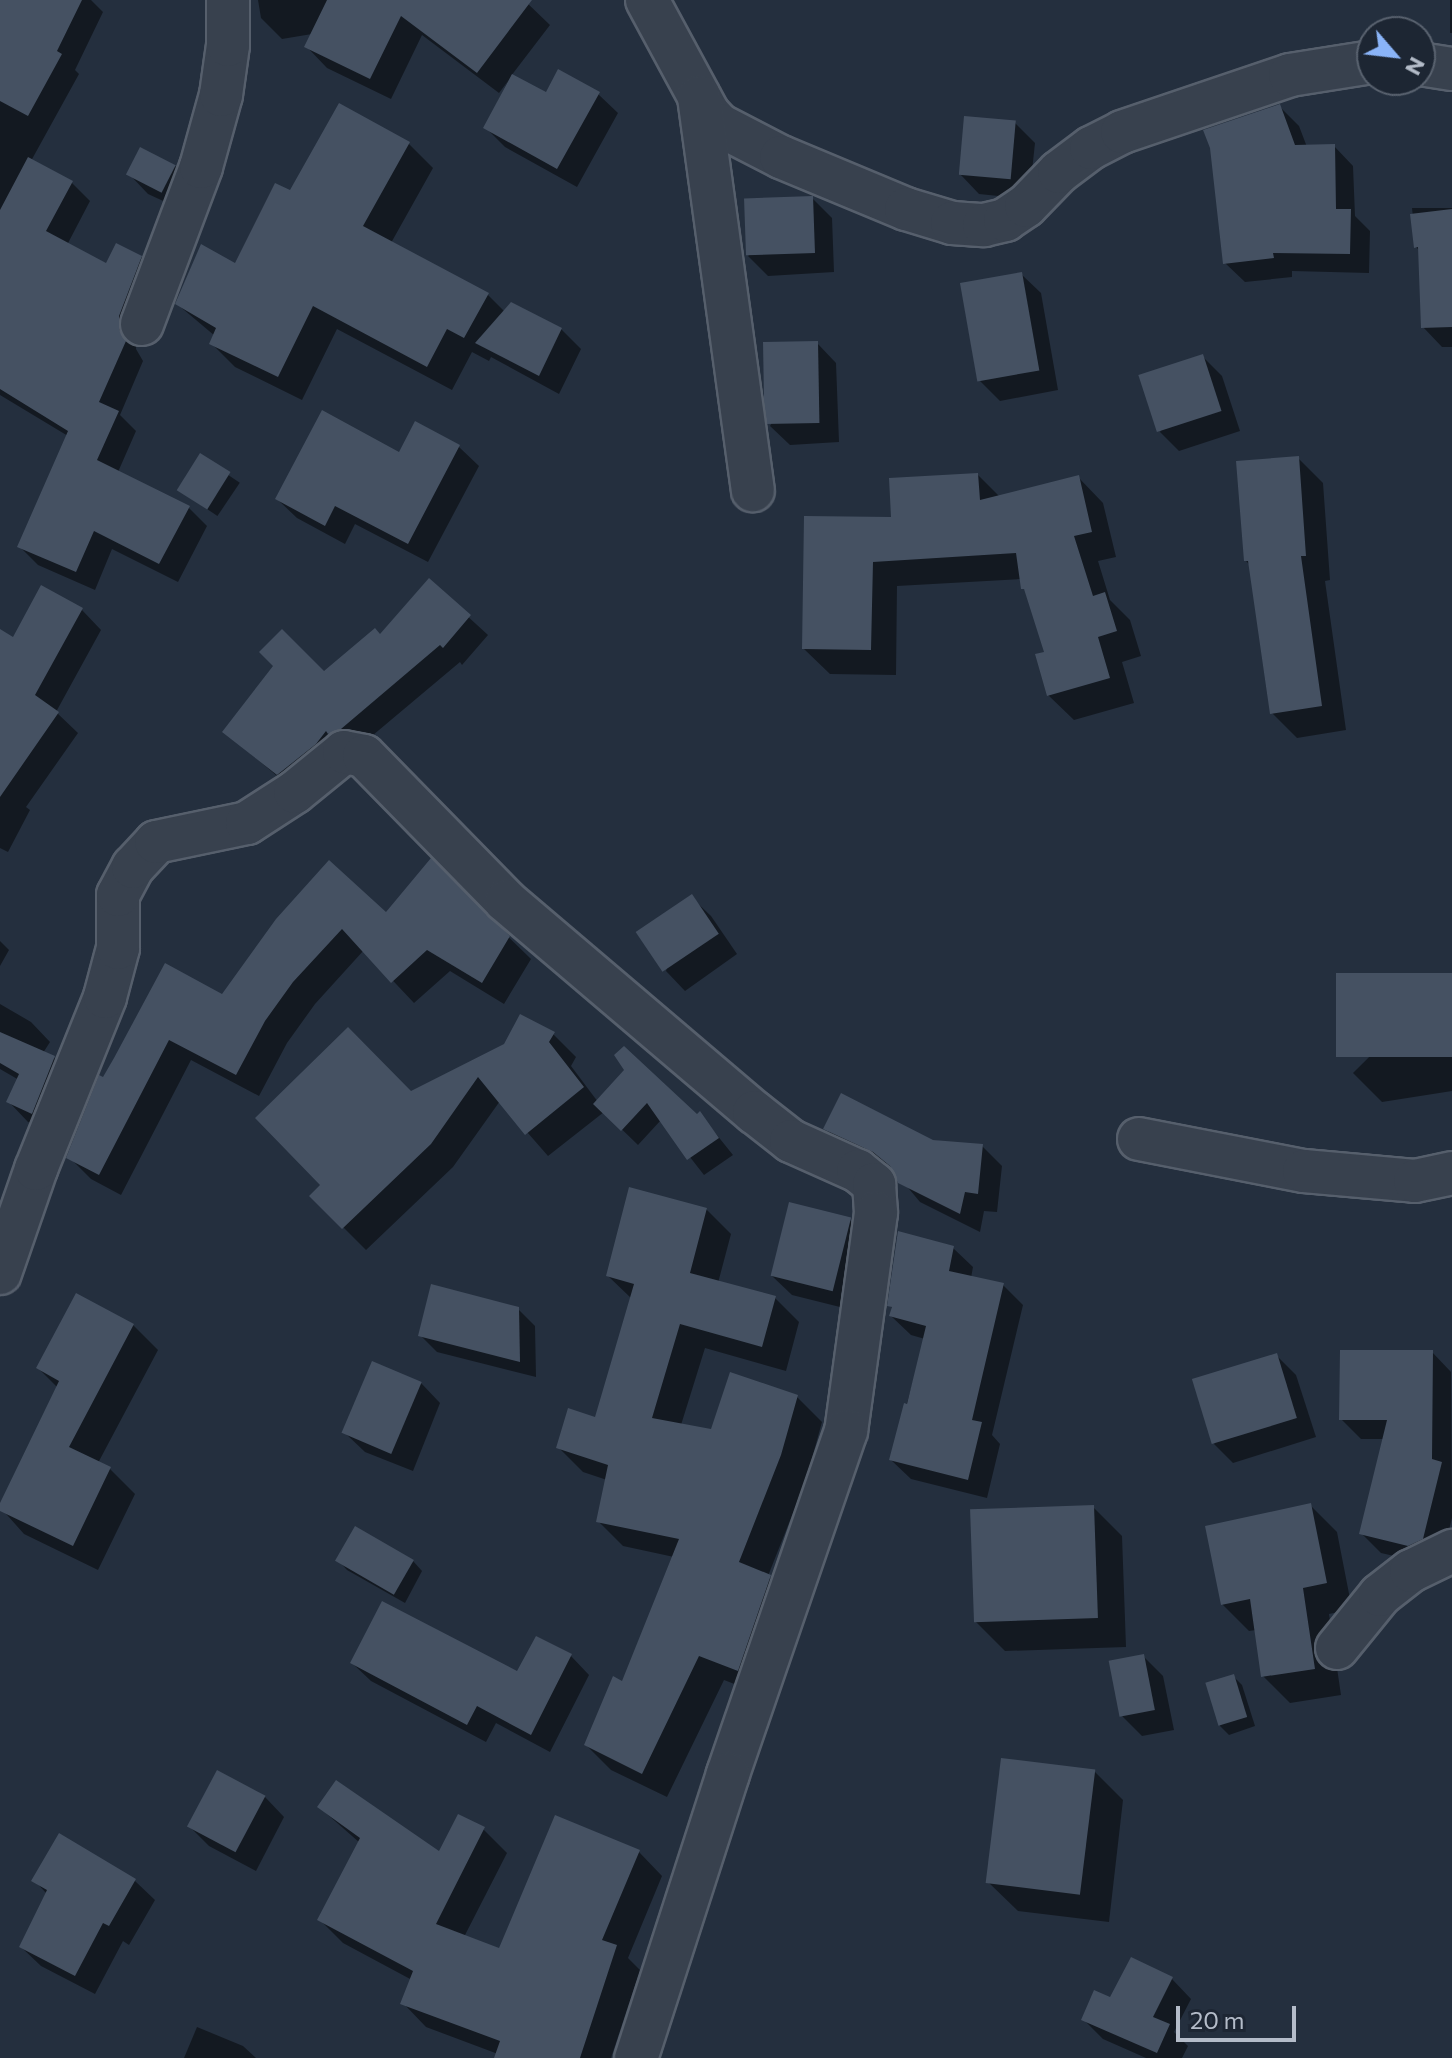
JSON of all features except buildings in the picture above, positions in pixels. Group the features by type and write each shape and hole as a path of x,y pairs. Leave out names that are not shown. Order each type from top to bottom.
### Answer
{"street":[{"path":"142,324 201,167 221,95 227,60 228,0"},
{"path":"647,0 699,97 719,125 781,157 906,209 952,223 984,225 1014,215 1059,172 1091,148 1122,132 1290,75 1356,65"},
{"path":"699,97 753,490"},
{"path":"0,1273 36,1169 105,997 118,948 118,895 133,867 156,842 247,823 295,792 344,752 364,756 506,901 754,1112 791,1141 858,1171 874,1184 876,1213 846,1431 728,1774 636,2058"},
{"path":"1139,1139 1304,1171 1415,1181 1452,1173"},
{"path":"1337,1648 1380,1595 1411,1571 1452,1551"}]}
